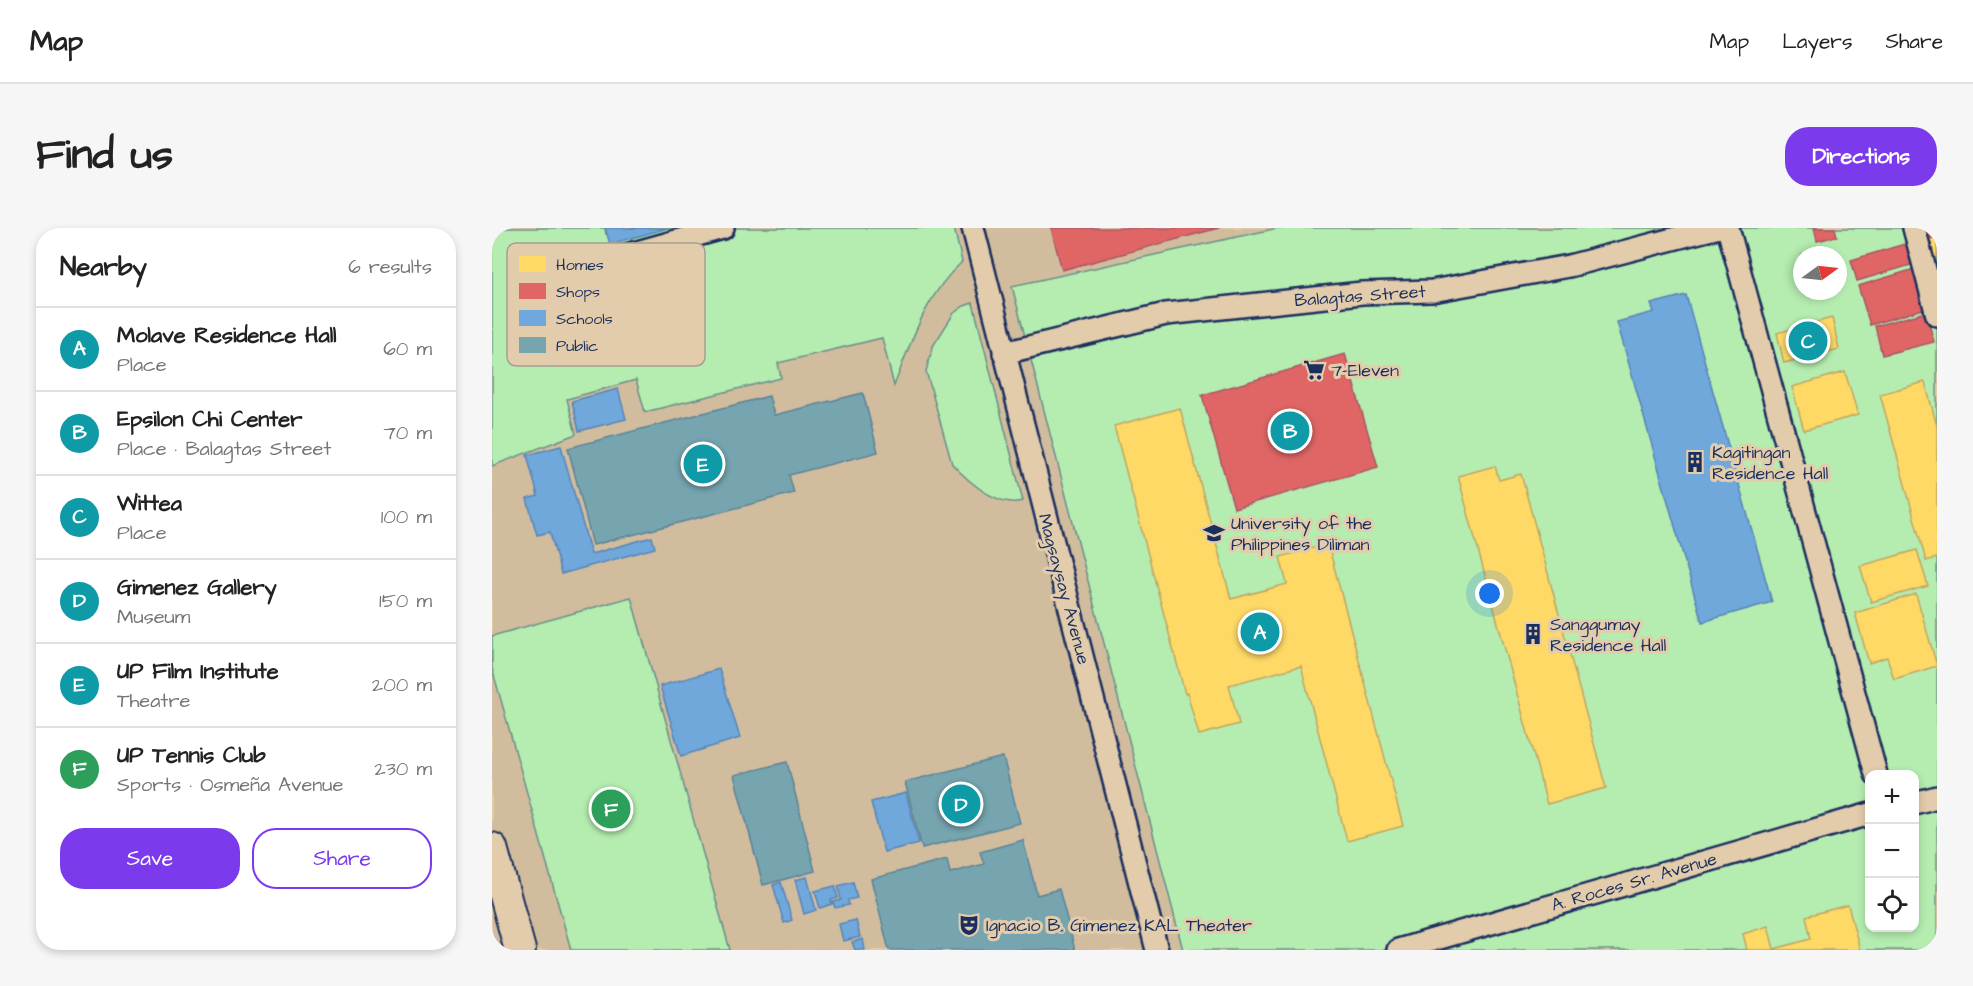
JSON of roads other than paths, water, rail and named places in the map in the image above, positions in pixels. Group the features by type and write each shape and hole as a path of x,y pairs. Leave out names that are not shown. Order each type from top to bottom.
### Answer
{"street":[{"path":"669,243 723,228"},
{"name":"Magsaysay Avenue","path":"973,228 1157,950"},
{"name":"Balagtas Street","path":"1004,353 1166,314 1362,293 1443,289 1569,266 1715,228"},
{"path":"1728,228 1875,770"},
{"path":"1914,228 1937,315"},
{"path":"1919,802 1937,797"},
{"name":"A. Roces Sr. Avenue","path":"1398,950 1865,815"},
{"path":"492,848 520,950"}],"place":[{"name":"Wittea","path":"1808,341"},
{"name":"7-Eleven","path":"1314,370"},
{"name":"Epsilon Chi Center","path":"1290,431"},
{"name":"Kagitingan Residence Hall","path":"1695,462"},
{"name":"UP Film Institute","path":"703,464"},
{"name":"University of the Philippines Diliman","path":"1214,533"},
{"name":"Molave Residence Hall","path":"1260,632"},
{"name":"Sanggumay Residence Hall","path":"1533,634"},
{"name":"Gimenez Gallery","path":"961,804"},
{"name":"UP Tennis Club","path":"611,809"},
{"name":"Ignacio B. Gimenez KAL Theater","path":"969,925"}]}
